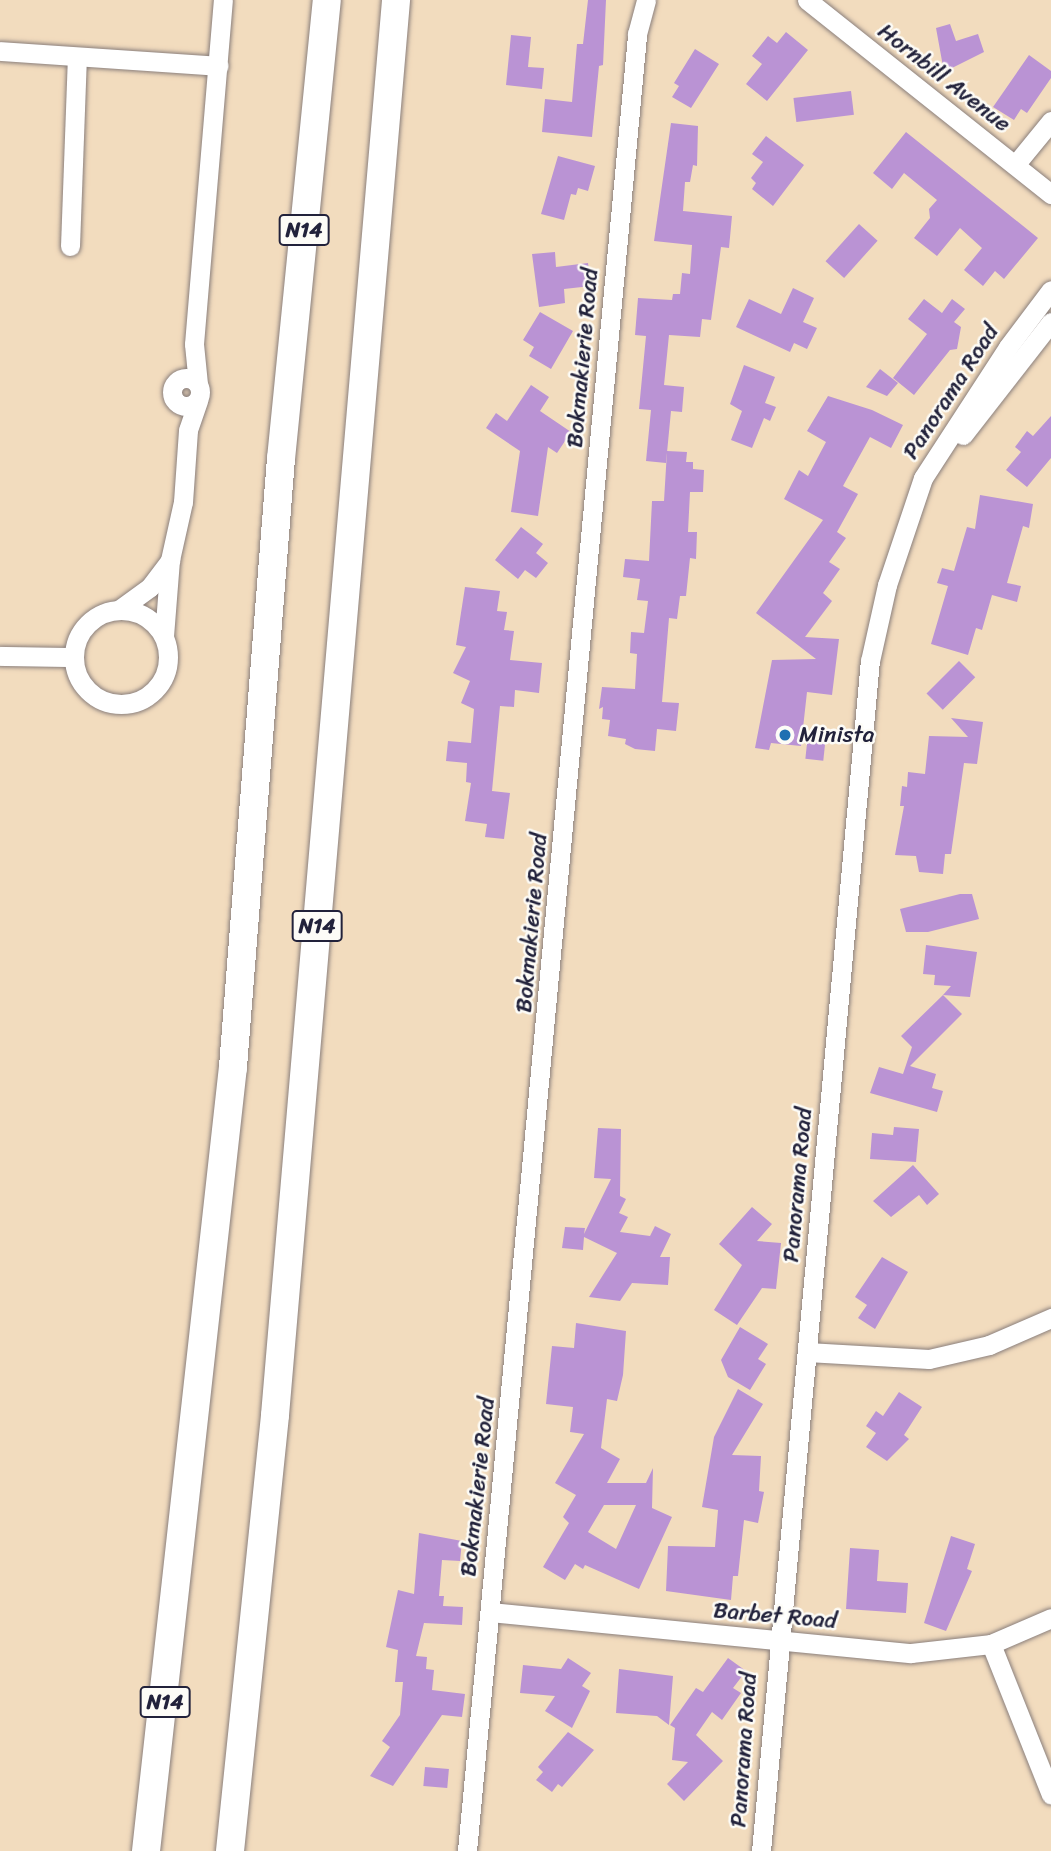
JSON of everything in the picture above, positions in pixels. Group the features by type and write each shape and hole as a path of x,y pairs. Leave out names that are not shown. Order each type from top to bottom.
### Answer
{"highway":[{"name":"N14","path":"146,1851 233,1067 280,473 327,0"},
{"name":"N14","path":"230,1851 275,1415 396,0"}],"street":[{"path":"164,636 138,612 120,610 102,613 87,624 74,657 77,675 88,691 103,701 122,704 140,700 156,689 165,672 168,654 164,636 170,561 183,502 188,430 198,392 194,344 223,0"},
{"name":"Bokmakierie Road","path":"467,1851 637,34 646,0"},
{"name":"Hornbill Avenue","path":"807,0 1051,194"},
{"path":"0,51 218,66"},
{"path":"70,246 78,57"},
{"path":"1015,165 1051,121"},
{"name":"Panorama Road","path":"761,1851 777,1642 807,1352 870,661 887,584 923,478 949,434 1051,290"},
{"name":"Panorama Road","path":"906,528 960,439 1051,322"},
{"path":"188,430 175,392 194,344"},
{"path":"175,392 191,406 198,392"},
{"path":"120,610 150,587 170,561"},
{"path":"0,656 74,657"},
{"path":"807,1352 929,1359 989,1345 1051,1318"},
{"name":"Barbet Road","path":"490,1612 911,1653 992,1644 1051,1618"},
{"path":"992,1644 1051,1796"}],"building":[{"path":"588,0 606,0 603,65 599,66 592,137 542,132 545,99 572,102 577,44 583,44"},
{"path":"950,24 956,41 978,34 984,52 944,72 936,28"},
{"path":"786,32 808,50 767,101 746,84 762,64 752,56 768,36 777,43"},
{"path":"511,35 531,37 528,67 544,68 542,89 506,85"},
{"path":"695,49 719,64 691,108 672,97 679,86 674,83"},
{"path":"1029,55 1051,71 1051,78 1027,113 1021,109 1014,120 993,107"},
{"path":"851,91 854,115 796,122 793,98"},
{"path":"671,123 698,126 697,166 693,165 690,182 685,182 683,211 732,216 729,248 721,247 711,320 702,319 700,337 669,335 664,385 684,387 682,412 671,411 666,463 646,461 651,410 639,409 646,336 635,335 638,298 672,300 673,294 680,294 682,273 690,274 692,245 654,241"},
{"path":"906,132 1038,238 1004,279 995,271 983,286 964,270 982,248 960,228 937,256 914,238 930,218 929,209 937,200 904,173 892,189 873,173"},
{"path":"766,136 804,165 773,206 752,189 756,183 751,178 763,162 752,154"},
{"path":"558,156 595,166 588,191 578,188 576,195 571,194 564,220 541,214"},
{"path":"859,224 878,241 844,278 826,261"},
{"path":"555,252 556,267 588,263 591,286 564,289 565,303 539,307 532,254"},
{"path":"793,288 814,298 803,322 817,328 807,349 794,343 790,352 736,327 749,299 781,314"},
{"path":"924,299 942,313 952,299 965,309 954,322 961,327 957,349 950,350 914,395 893,378 927,334 908,319"},
{"path":"540,312 573,331 551,369 529,356 534,347 523,340"},
{"path":"744,365 775,377 765,403 776,407 770,421 764,418 752,448 731,440 742,411 730,404"},
{"path":"880,369 898,383 887,396 866,387"},
{"path":"531,385 549,397 540,411 571,432 557,453 548,447 538,516 511,512 520,451 486,428 496,413 507,421"},
{"path":"828,396 872,410 903,425 891,448 870,437 843,486 858,494 837,532 846,538 829,562 840,569 823,593 832,601 805,637 839,639 832,695 807,692 801,746 771,743 769,750 755,748 772,660 816,659 756,613 823,520 784,499 799,470 808,476 826,442 807,431"},
{"path":"1051,416 1051,458 1027,487 1006,470 1021,452 1015,447 1027,431 1033,436"},
{"path":"667,451 687,452 686,462 693,462 693,469 704,470 703,492 690,492 688,532 697,532 696,559 690,558 686,596 680,596 677,619 669,618 662,702 679,703 676,731 657,729 655,751 635,749 625,744 626,739 608,736 610,720 602,719 603,707 599,709 602,687 635,689 637,654 630,653 631,632 644,633 648,601 637,600 640,579 623,577 625,559 649,561 652,501 664,501"},
{"path":"980,495 1033,504 1029,528 1023,526 1007,583 1021,586 1017,602 992,595 982,630 976,628 968,655 931,644 948,586 937,583 942,568 954,571 967,527 975,529"},
{"path":"521,527 543,544 536,553 548,563 536,578 525,570 518,579 495,560"},
{"path":"465,587 500,591 497,611 507,612 504,630 514,631 510,660 542,663 539,693 515,690 514,707 500,706 492,791 510,793 504,839 485,837 487,824 465,821 471,783 466,782 467,763 446,761 448,741 471,743 474,709 461,703 470,681 453,673 466,647 456,645"},
{"path":"959,661 975,677 943,710 926,694"},
{"path":"951,718 983,722 977,764 964,763 951,854 945,854 943,874 919,872 916,856 895,855 904,806 900,806 902,786 907,787 908,772 925,774 929,736 968,737"},
{"path":"808,734 826,736 823,761 805,759"},
{"path":"960,894 972,894 979,919 928,932 906,932 900,909"},
{"path":"926,945 977,952 970,997 943,995 951,986 934,985 935,975 923,974"},
{"path":"943,995 962,1014 910,1066 936,1074 932,1088 943,1091 937,1112 870,1093 879,1067 903,1074 912,1047 901,1036"},
{"path":"894,1127 919,1129 916,1162 870,1159 872,1133 893,1135"},
{"path":"598,1128 621,1129 620,1196 626,1199 619,1213 628,1217 620,1232 650,1236 655,1226 671,1234 660,1257 670,1257 668,1285 632,1283 620,1301 589,1297 617,1253 584,1237 583,1250 562,1248 565,1227 585,1228 584,1234 611,1179 594,1178"},
{"path":"913,1165 939,1194 927,1205 919,1195 891,1217 873,1201"},
{"path":"752,1207 772,1224 757,1241 781,1243 776,1289 762,1288 737,1325 714,1310 742,1265 719,1244"},
{"path":"882,1257 908,1272 875,1329 858,1318 867,1305 855,1297"},
{"path":"576,1323 626,1331 623,1375 617,1401 607,1399 601,1448 620,1459 607,1483 646,1483 653,1468 652,1508 672,1517 639,1589 585,1565 583,1569 575,1564 565,1580 543,1567 569,1523 563,1517 576,1495 555,1483 584,1434 570,1432 573,1407 546,1404 552,1346 574,1348","holes":["604,1505 636,1505 616,1549 588,1532"]},
{"path":"740,1327 768,1344 758,1359 766,1364 750,1390 728,1377 721,1360"},
{"path":"738,1389 763,1404 732,1455 761,1456 759,1491 764,1492 758,1523 744,1520 738,1576 733,1576 731,1600 666,1591 668,1546 715,1547 718,1510 702,1507 714,1437"},
{"path":"899,1392 922,1407 904,1435 909,1439 887,1461 866,1447 876,1433 866,1426 876,1411 883,1416"},
{"path":"419,1533 462,1541 460,1561 442,1560 439,1596 444,1596 443,1606 463,1607 462,1625 424,1623 416,1656 427,1657 426,1669 434,1670 432,1690 465,1694 462,1717 442,1715 393,1786 370,1776 390,1747 382,1741 400,1715 403,1682 395,1682 398,1650 386,1647 398,1590 414,1594"},
{"path":"951,1536 975,1544 967,1569 972,1571 946,1631 924,1623"},
{"path":"850,1548 879,1550 877,1581 908,1583 906,1613 846,1609"},
{"path":"568,1658 591,1673 582,1686 590,1691 572,1728 545,1711 555,1696 520,1693 523,1665 561,1669"},
{"path":"728,1658 746,1671 733,1688 741,1693 722,1720 712,1712 696,1735 723,1761 684,1801 667,1784 688,1762 672,1760 675,1728 670,1725 696,1688 703,1692"},
{"path":"619,1669 673,1676 669,1725 657,1716 616,1713"},
{"path":"568,1732 594,1750 562,1787 558,1784 552,1792 536,1780 543,1772 538,1767"},
{"path":"425,1767 449,1769 447,1788 423,1786"}],"place":[{"name":"Minista","path":"785,735"}]}
